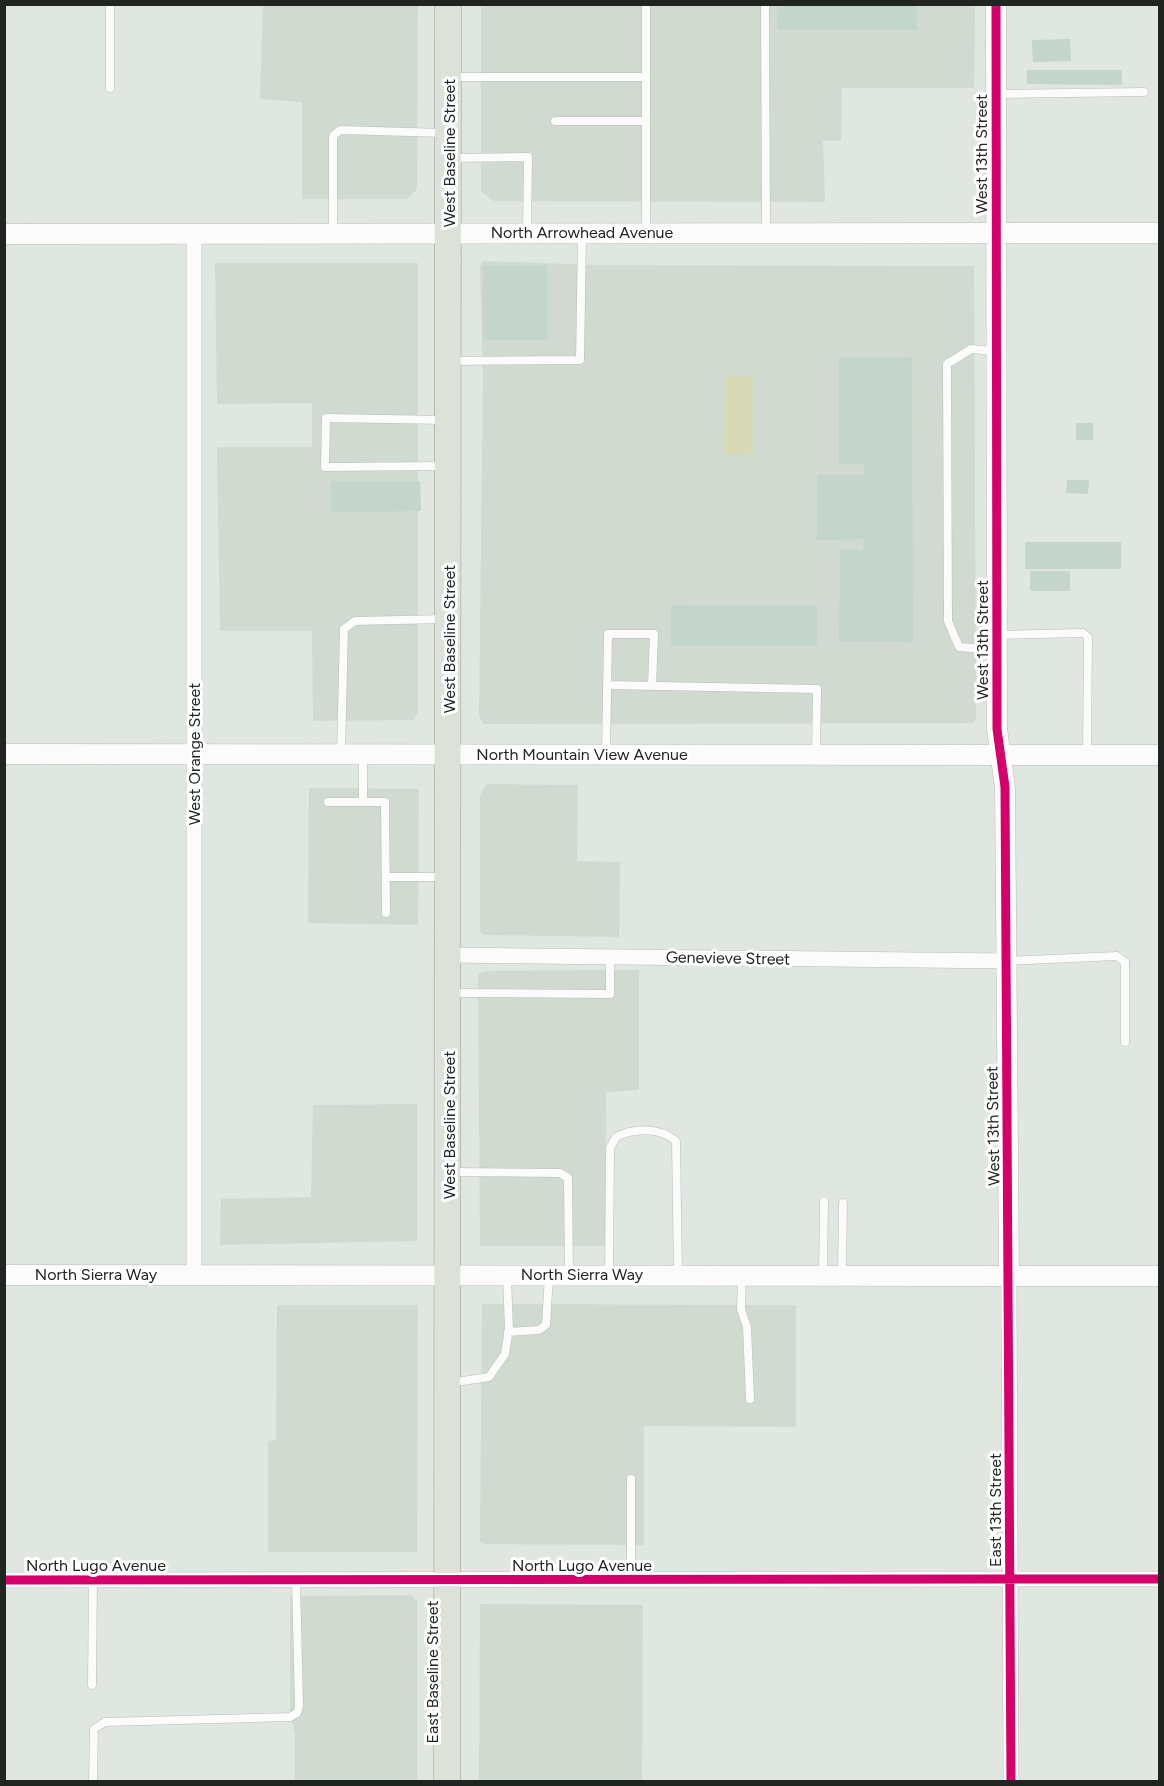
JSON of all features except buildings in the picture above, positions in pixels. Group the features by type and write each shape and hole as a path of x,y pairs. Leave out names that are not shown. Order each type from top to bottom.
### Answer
{"main road":[{"name":"West Baseline Street","path":"448,4 450,1274"},
{"name":"East Baseline Street","path":"447,1782 450,1274"}],"street":[{"name":"West 13th Street","path":"996,4 997,729 1005,787 1009,1275"},
{"name":"North Arrowhead Avenue","path":"4,234 333,231 1160,233"},
{"name":"West Orange Street","path":"194,233 194,1274"},
{"name":"North Mountain View Avenue","path":"4,754 1160,755"},
{"name":"Genevieve Street","path":"449,955 1006,961"},
{"name":"North Sierra Way","path":"4,1275 1160,1276"},
{"name":"East 13th Street","path":"1009,1275 1011,1782"},
{"name":"North Lugo Avenue","path":"4,1580 1010,1581 1160,1579"}],"lane":[{"path":"110,4 110,88"},
{"path":"646,4 646,232"},
{"path":"765,4 766,232"},
{"path":"449,76 646,76"},
{"path":"996,94 1144,93"},
{"path":"555,121 646,121"},
{"path":"333,231 333,136 340,130 528,157 527,232"},
{"path":"449,361 580,360 582,232"},
{"path":"997,351 971,349 947,364 948,621 959,646 1083,633 1088,637 1087,755"},
{"path":"449,420 327,418 325,467 449,466"},
{"path":"341,754 344,629 355,621 449,619"},
{"path":"606,754 608,634 654,634 652,686"},
{"path":"607,685 817,688 816,755"},
{"path":"363,754 363,802"},
{"path":"328,802 385,802 386,914"},
{"path":"386,877 449,877"},
{"path":"1006,961 1117,956 1125,962 1125,1042"},
{"path":"449,993 610,994 610,957"},
{"path":"609,1274 610,1148 616,1137 632,1131 662,1133 673,1139 677,1145 678,1275"},
{"path":"450,1172 560,1173 568,1178 569,1274"},
{"path":"824,1202 832,1275"},
{"path":"832,1275 843,1203"},
{"path":"449,1383 489,1377 505,1354 508,1332 507,1274"},
{"path":"508,1332 539,1330 546,1325 549,1274"},
{"path":"742,1275 741,1309 747,1327 750,1399"},
{"path":"631,1479 631,1580"},
{"path":"92,1685 93,1580"},
{"path":"93,1782 94,1728 105,1722 290,1717 297,1713 299,1706 296,1580"}],"shaded area":[{"path":"263,5 418,5 417,189 407,199 302,199 302,102 260,99"},
{"path":"481,5 975,5 974,88 842,88 841,141 823,141 825,202 494,201 481,191"},
{"path":"484,261 597,265 974,266 976,720 972,723 484,724 479,716 483,377 480,265"},
{"path":"215,263 418,263 418,712 413,720 313,721 312,631 220,631 217,447 312,447 312,403 217,404"},
{"path":"487,784 578,785 577,861 620,862 619,937 484,935 480,932 480,795"},
{"path":"309,788 419,789 418,925 308,923"},
{"path":"639,970 639,1090 606,1092 605,1246 480,1246 478,974 486,971"},
{"path":"417,1104 417,1241 220,1245 221,1199 311,1197 313,1105"},
{"path":"482,1304 796,1305 796,1427 644,1426 644,1545 484,1544 480,1542"},
{"path":"277,1305 418,1305 417,1552 268,1552 268,1441 276,1440"},
{"path":"411,1595 417,1601 417,1781 295,1781 295,1734 290,1711 290,1596"},
{"path":"480,1604 643,1605 642,1781 479,1781"}],"green space":[{"path":"725,377 753,377 754,453 724,454"}],"cycle path":[{"path":"996,4 997,729 1005,787 1011,1782"},
{"path":"4,1580 1160,1579"}]}
